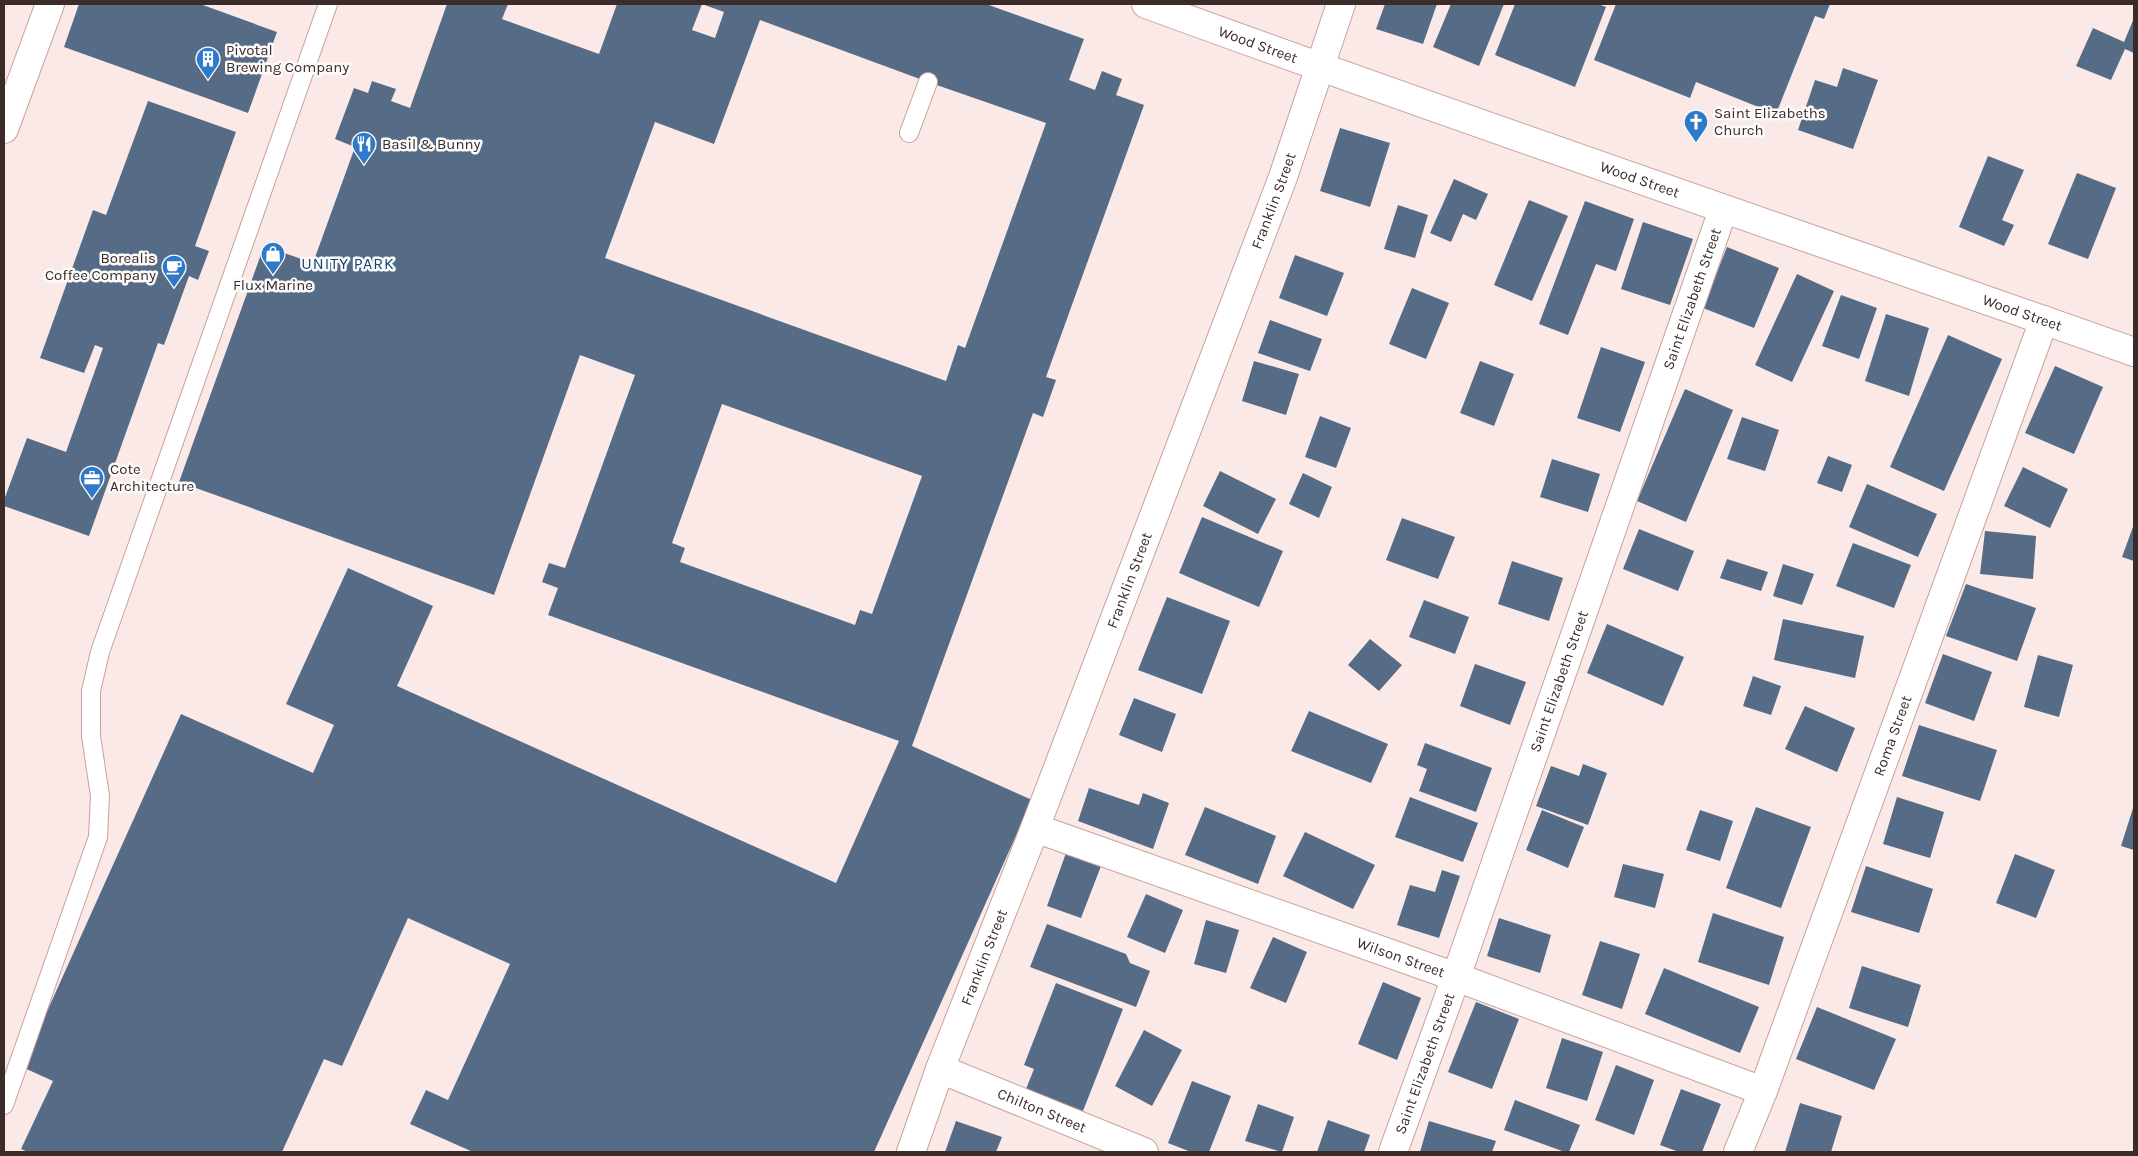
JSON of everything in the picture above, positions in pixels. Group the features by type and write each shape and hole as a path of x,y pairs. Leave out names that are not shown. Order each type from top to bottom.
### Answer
{"street":[{"path":"4,129 50,4"},
{"name":"Wood Street","path":"1146,4 1320,68 1723,210 2134,352"},
{"name":"Franklin Street","path":"911,1152 940,1070 1035,828 1283,177 1342,4"},
{"name":"Saint Elizabeth Street","path":"1394,1152 1723,210"},
{"name":"Roma Street","path":"1738,1152 1763,1091 2044,320"},
{"name":"Wilson Street","path":"1035,828 1456,977 1763,1091"},
{"name":"Chilton Street","path":"940,1070 1144,1152"}],"lane":[{"path":"4,1105 98,837 100,796 91,736 91,691 100,652 328,4"},
{"path":"909,133 928,82"}],"building":[{"name":"Pivotal Brewing Company","path":"79,4 200,4 277,32 248,113 64,47"},
{"path":"447,4 508,4 502,19 599,54 617,4 702,4 986,4 1084,39 1069,80 1095,90 1102,71 1122,79 1116,95 1144,105 1046,377 1056,380 1043,417 1033,413 912,746 1032,800 874,1152 473,1152 410,1124 426,1090 448,1100 510,964 408,918 342,1066 324,1059 282,1152 28,1152 21,1149 53,1081 22,1067 181,714 313,773 334,725 286,704 348,568 433,606 397,686 836,883 899,741 548,615 558,588 542,582 549,563 565,568 635,375 580,355 494,595 179,482 264,246 313,263 355,147 335,139 354,88 368,93 372,81 396,89 391,101 410,108","holes":["702,4 724,12 715,38 692,30","760,20 1046,123 965,348 958,345 946,381 605,258 655,122 714,144","722,404 922,476 872,614 860,610 855,625 680,562 685,548 672,543"]},
{"path":"1385,4 1437,4 1423,44 1376,29"},
{"path":"1451,4 1504,4 1479,66 1433,47"},
{"path":"1515,4 1598,4 1606,7 1575,87 1495,55"},
{"path":"1616,4 1830,4 1824,19 1815,16 1776,114 1696,82 1690,98 1594,60"},
{"path":"2134,18 2134,53 2125,49 2111,80 2076,66 2093,28 2124,42"},
{"path":"1843,68 1878,80 1853,149 1798,130 1815,80 1837,87"},
{"path":"148,101 236,132 195,246 209,251 198,280 189,276 164,345 158,343 89,536 4,506 4,500 27,438 66,452 103,348 95,345 84,373 40,358 93,210 106,215"},
{"path":"1340,128 1390,143 1370,207 1320,191"},
{"path":"1988,156 2024,170 2002,220 2014,225 2004,246 1959,227"},
{"path":"2077,173 2116,188 2088,259 2048,244"},
{"path":"1454,179 1488,194 1476,220 1463,214 1451,242 1430,233"},
{"path":"1529,200 1568,216 1532,301 1494,285"},
{"path":"1585,201 1634,219 1616,271 1596,264 1568,335 1539,324"},
{"path":"1398,205 1428,215 1415,258 1384,249"},
{"path":"1643,222 1693,239 1670,305 1621,289"},
{"path":"1727,247 1779,268 1754,328 1703,308"},
{"path":"1295,255 1344,273 1327,316 1279,298"},
{"path":"1797,274 1834,291 1792,382 1755,365"},
{"path":"1412,288 1449,303 1426,359 1389,344"},
{"path":"1841,295 1877,308 1859,359 1822,346"},
{"path":"1886,314 1929,328 1909,396 1865,381"},
{"path":"1270,320 1322,339 1310,371 1258,353"},
{"path":"1948,335 2002,359 1944,491 1890,467"},
{"path":"1601,347 1645,362 1620,432 1577,418"},
{"path":"1254,361 1299,374 1286,415 1242,401"},
{"path":"1480,361 1514,374 1494,426 1460,413"},
{"path":"2055,366 2103,387 2074,454 2025,433"},
{"path":"1685,389 1733,410 1686,522 1637,501"},
{"path":"1320,416 1351,428 1336,468 1305,457"},
{"path":"1742,417 1779,430 1765,471 1727,459"},
{"path":"1828,456 1852,465 1842,492 1817,483"},
{"path":"1552,459 1600,474 1588,512 1540,497"},
{"path":"2023,467 2068,489 2050,528 2004,506"},
{"path":"1220,471 1276,499 1258,534 1203,506"},
{"path":"1303,473 1332,487 1319,518 1289,504"},
{"path":"1867,484 1937,514 1918,557 1849,527"},
{"path":"1202,517 1283,551 1259,607 1179,573"},
{"path":"1402,518 1455,537 1438,579 1386,560"},
{"path":"2134,524 2134,561 2122,557"},
{"path":"1639,529 1694,551 1678,591 1623,569"},
{"path":"1985,531 2036,536 2033,579 1980,574"},
{"path":"1853,543 1911,565 1894,608 1836,586"},
{"path":"1727,559 1768,572 1761,591 1720,578"},
{"path":"1512,561 1563,578 1549,621 1498,604"},
{"path":"1783,564 1814,574 1802,605 1773,596"},
{"path":"1966,584 2036,608 2017,661 1946,636"},
{"path":"1167,597 1230,621 1202,694 1138,670"},
{"path":"1424,600 1469,617 1455,654 1409,637"},
{"path":"1783,619 1864,636 1855,678 1774,660"},
{"path":"1607,624 1684,657 1663,706 1587,673"},
{"path":"1370,639 1402,665 1379,691 1348,665"},
{"path":"1943,654 1992,672 1974,721 1925,703"},
{"path":"2038,655 2073,665 2059,717 2024,707"},
{"path":"1475,664 1526,682 1510,725 1460,706"},
{"path":"1753,676 1781,686 1771,715 1743,706"},
{"path":"1134,698 1176,714 1162,752 1119,735"},
{"path":"1805,706 1855,728 1837,772 1785,749"},
{"path":"1309,711 1388,744 1371,783 1291,751"},
{"path":"1919,725 1997,750 1980,801 1902,776"},
{"path":"1425,743 1492,768 1476,812 1419,791 1427,769 1417,765"},
{"path":"1583,764 1607,773 1588,825 1536,806 1551,766 1579,776"},
{"path":"1089,788 1139,805 1143,793 1169,803 1153,849 1078,821"},
{"path":"1410,797 1478,823 1463,862 1395,837"},
{"path":"1897,797 1944,812 1930,858 1883,844"},
{"path":"2134,805 2134,850 2121,846"},
{"path":"1205,807 1276,836 1258,884 1185,855"},
{"path":"1756,807 1811,827 1781,908 1726,888"},
{"path":"1542,810 1584,827 1568,868 1526,850"},
{"path":"1700,810 1733,821 1720,861 1686,850"},
{"path":"1305,832 1375,865 1353,909 1283,876"},
{"path":"1066,853 1101,866 1081,918 1047,906"},
{"path":"2015,854 2055,870 2036,918 1996,903"},
{"path":"1623,864 1664,874 1655,908 1614,897"},
{"path":"1866,866 1933,889 1919,933 1851,912"},
{"path":"1442,870 1460,876 1439,938 1397,925 1410,885 1435,892"},
{"path":"1146,894 1183,910 1165,953 1127,937"},
{"path":"1713,913 1784,937 1769,985 1698,962"},
{"path":"1499,918 1551,935 1540,973 1487,956"},
{"path":"1206,920 1239,930 1226,973 1194,964"},
{"path":"1047,924 1126,954 1130,963 1150,971 1136,1007 1030,967"},
{"path":"1273,937 1307,952 1286,1003 1250,988"},
{"path":"1600,941 1640,954 1622,1009 1582,995"},
{"path":"1862,966 1921,985 1908,1027 1849,1008"},
{"path":"1664,968 1759,1007 1740,1053 1645,1014"},
{"path":"1383,982 1421,998 1397,1060 1358,1044"},
{"path":"1056,983 1123,1009 1083,1111 1026,1089 1034,1069 1024,1065"},
{"path":"1476,1002 1519,1019 1492,1089 1448,1072"},
{"path":"1817,1007 1896,1039 1874,1090 1796,1059"},
{"path":"1144,1030 1182,1050 1152,1106 1115,1086"},
{"path":"1562,1038 1603,1052 1587,1101 1546,1088"},
{"path":"1616,1065 1654,1080 1634,1135 1595,1120"},
{"path":"1192,1081 1231,1096 1209,1152 1191,1152 1168,1143"},
{"path":"1681,1089 1721,1104 1702,1152 1679,1152 1660,1145"},
{"path":"1515,1100 1580,1125 1569,1152 1504,1130"},
{"path":"1800,1103 1842,1116 1831,1152 1785,1152"},
{"path":"1258,1104 1294,1117 1282,1152 1245,1141"},
{"path":"1328,1120 1370,1135 1364,1152 1317,1152"},
{"path":"956,1121 1002,1137 996,1152 945,1152"},
{"path":"1429,1121 1496,1141 1492,1152 1420,1152"}],"place":[{"name":"Pivotal Brewing Company","path":"208,80"},
{"name":"Saint Elizabeths Church","path":"1696,143"},
{"name":"Basil & Bunny","path":"364,165"},
{"name":"Flux Marine","path":"273,275"},
{"name":"Borealis Coffee Company","path":"174,288"},
{"name":"Cote Architecture","path":"92,499"}],"district":[{"name":"UNITY PARK","path":"348,263"}]}
